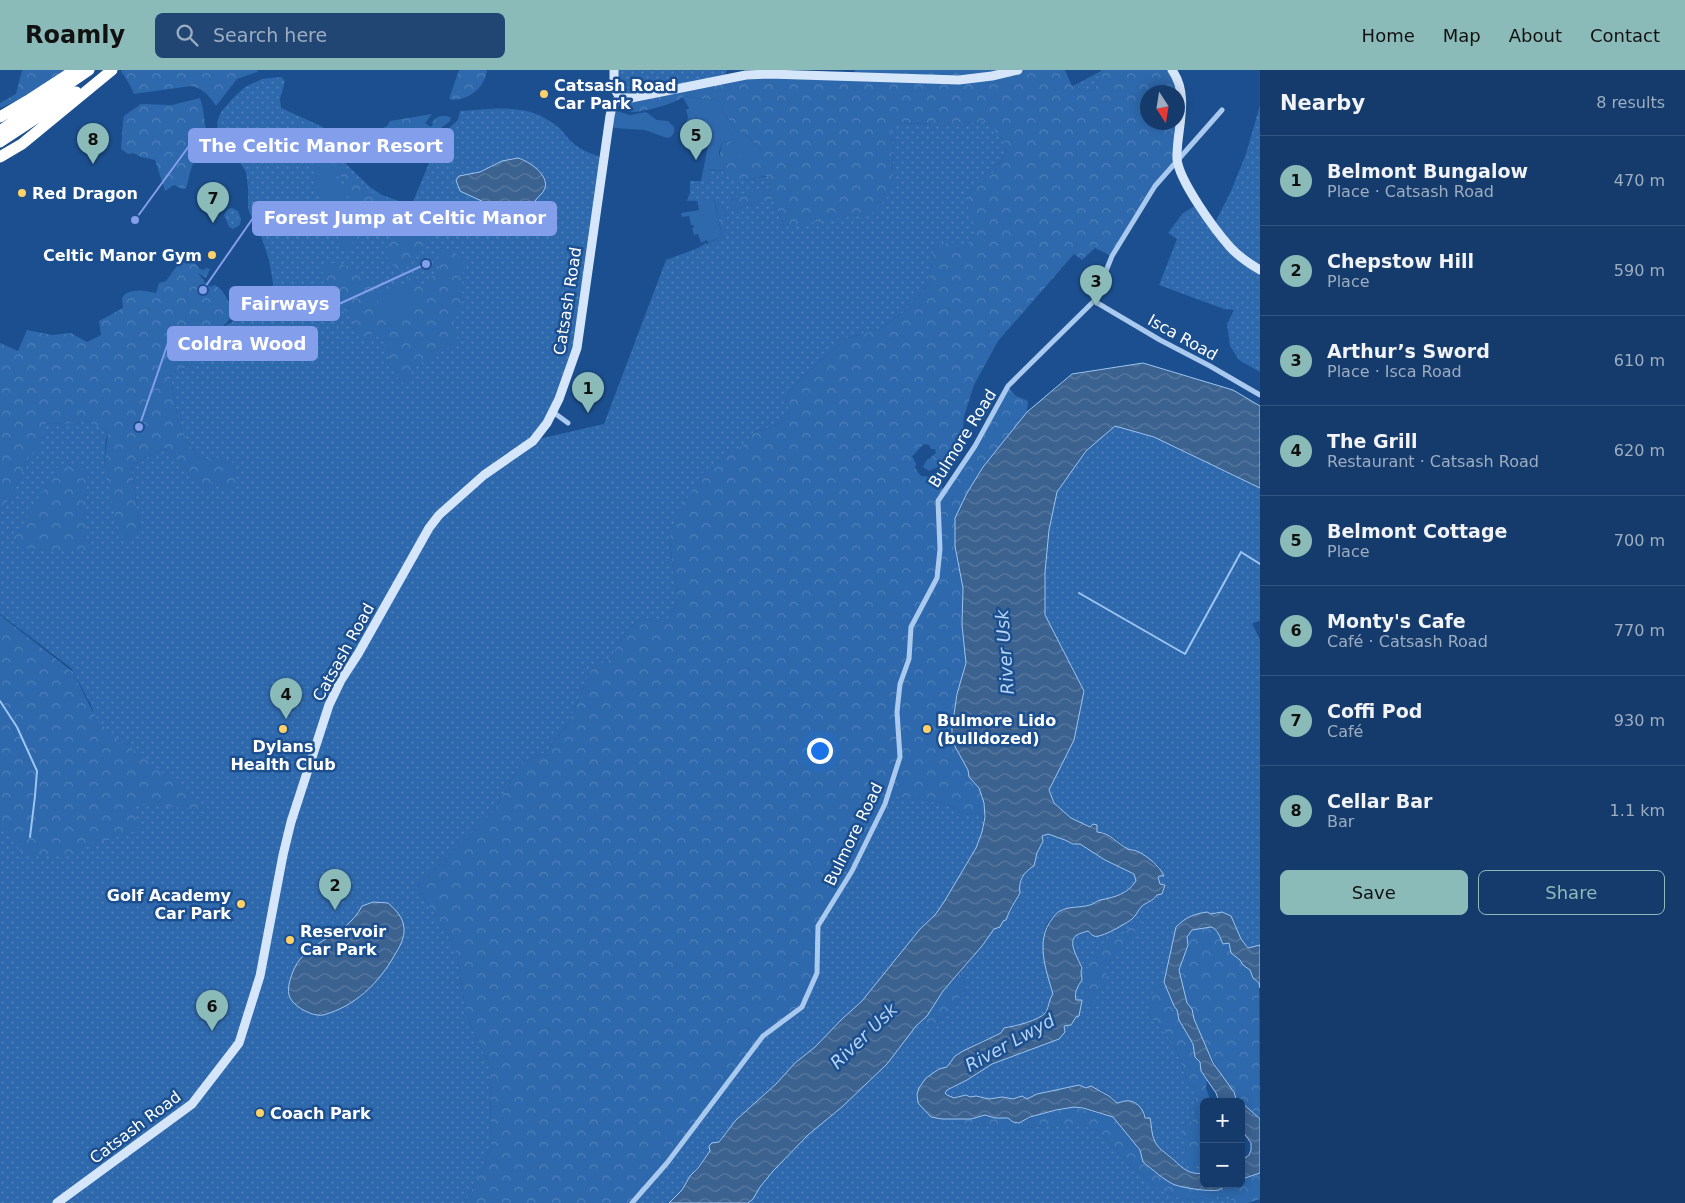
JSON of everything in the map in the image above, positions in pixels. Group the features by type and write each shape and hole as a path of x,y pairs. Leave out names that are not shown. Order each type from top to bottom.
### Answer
{"highway":[{"path":"0,142 108,70"},
{"path":"0,157 22,144 112,70"},
{"path":"0,116 84,71"},
{"path":"0,121 84,71"},
{"path":"0,131 84,71"}],"street":[{"path":"614,70 614,87 617,93 625,98 746,75 769,74 958,80 992,76 1018,70"},
{"path":"1172,70 1182,92 1177,161 1182,174 1198,204 1231,248 1260,270"},
{"name":"Catsash Road","path":"57,1203 192,1104 239,1043 260,976 291,822 329,705 341,680 358,654 429,528 439,515 484,475 532,441 547,423 553,412 577,348 610,116 612,107 621,95"},
{"name":"Bulmore Road","path":"632,1203 667,1163 763,1036 802,1006 817,973 818,926 852,872 885,804 900,756 897,712 900,684 909,659 912,627 937,578 940,549 938,501 975,446 1008,386 1094,301 1114,254 1154,186 1222,110"},
{"name":"Isca Road","path":"1094,301 1260,395"},
{"path":"553,412 568,423"}],"green space":[{"path":"22,70 68,70 21,99 0,108 0,103 16,94"},
{"path":"122,70 258,70 237,79 216,106 205,93 191,86 134,94"},
{"path":"459,70 487,70 483,82 477,90 463,98 449,99"},
{"path":"618,70 727,70 725,76 627,94 619,87"},
{"path":"855,70 1065,70 1072,86 1077,84 1078,88 1083,92 1095,89 1101,70 1172,70 1179,85 1140,85 1140,130 1179,130 1177,161 1155,186 1112,256 1095,248 1082,260 1074,254 998,341 974,385 964,416 963,430 954,449 939,466 929,471 923,467 926,461 936,453 935,449 931,449 929,445 925,444 912,456 916,464 915,468 921,476 931,477 945,490 975,446 1008,387 1016,396 1028,401 1027,412 983,467 967,493 955,518 955,546 963,588 962,625 966,663 957,694 952,741 968,770 969,777 979,788 984,803 984,813 963,814 954,807 935,802 887,795 852,871 818,926 817,973 802,1007 763,1036 667,1163 632,1203 465,1203 484,1166 491,1147 490,1065 466,1014 457,955 448,934 417,887 494,811 521,763 550,750 552,743 568,724 591,670 610,659 624,634 640,618 666,623 678,599 670,537 679,512 702,473 746,443 754,432 777,425 790,413 786,397 800,379 847,338 880,329 905,311 929,283 934,247 952,242 965,248 975,232 965,198 996,170 1008,146 987,122 892,124 893,190 875,212 784,227 773,199 735,209 726,204 742,195 770,188 771,180 767,176 746,180 735,179 725,173 720,163 722,142 754,143 749,137 737,131 723,112 718,99 707,100 684,96 667,104 635,112 628,112 618,107 623,102 746,78 853,76"},
{"path":"1101,71 1095,89 1083,92 1078,88 1077,84"},
{"path":"281,77 285,81 280,99 281,108 323,127 344,162 370,187 382,195 410,205 429,163 448,129 458,120 460,111 511,109 535,114 547,119 558,127 577,146 601,159 577,348 559,399 534,440 604,424 666,260 725,238 725,219 729,215 714,200 687,201 690,192 690,181 708,181 709,170 723,171 725,174 745,180 768,176 771,180 771,188 745,194 731,200 735,209 773,199 784,227 893,189 892,124 987,122 1008,146 996,170 965,198 976,232 965,248 934,247 929,283 905,311 880,329 847,338 800,379 786,397 790,413 777,425 754,432 746,443 702,474 670,537 678,599 666,623 640,618 624,634 610,659 591,670 568,724 552,743 550,750 521,763 494,811 417,887 448,934 457,955 466,1014 490,1065 491,1147 484,1166 465,1203 0,1203 0,815 106,750 91,705 71,668 0,614 0,513 13,493 30,455 39,447 45,423 66,424 90,421 108,431 104,467 140,529 132,471 133,464 165,448 199,480 235,485 235,466 215,458 201,460 188,443 179,424 170,374 190,367 203,340 212,336 219,329 266,305 272,297 273,283 269,260 259,230 248,208 246,172 239,161 223,149 220,144 217,122 221,112 245,87 262,79"},
{"path":"684,96 707,100 718,99 723,112 737,131 760,145 761,157 758,162 751,157 741,158 731,141 722,142 719,152 723,171 710,170 708,181 701,181 711,130 702,127 703,125 687,121 686,110 689,108 683,98"},
{"path":"200,98 206,130 216,149 195,161 191,168 186,188 182,189 174,185 165,191 155,160 133,153 128,154 121,149 124,116 141,104 172,105"},
{"path":"1260,105 1260,372 1239,360 1230,346 1227,324 1234,310 1224,309 1159,285 1177,239 1168,233 1183,213 1198,204 1214,225 1231,191 1246,154"},
{"path":"614,110 630,115 646,112 657,120 668,121 674,127 674,133 671,137 667,138 645,130 614,128 612,126"},
{"path":"432,114 425,123 431,127 433,124 431,123 438,117 451,117 450,121 441,128 433,150 424,159 416,155 416,150 414,149 399,147 392,143 386,138 381,129 387,126 390,121"},
{"path":"300,124 317,127 322,131 341,163 367,189 379,197 400,206 404,211 396,223 383,236 370,232 370,222 362,213 356,200 349,193 333,163 326,157 318,155 312,157 303,146 295,133 293,125"},
{"path":"318,158 322,158 332,166 346,197 352,203 360,223 356,225 358,236 349,248 343,251 327,208 325,208 315,184 313,171"},
{"path":"697,200 714,200 722,236 708,243 707,240 701,243 698,234 694,235 692,228 694,227 691,225 689,216 682,217 681,213 699,210"},
{"path":"715,203 721,205 729,215 725,220 725,238 696,249 722,236"},
{"path":"232,208 238,211 241,219 240,225 233,229 229,227 224,215 228,209"},
{"path":"413,218 430,236 424,242 422,248 415,251 406,269 399,268 390,262 387,247 393,236"},
{"path":"441,250 456,253 465,266 461,288 464,299 452,322 458,337 451,346 441,352 435,359 421,363 412,369 409,380 403,383 398,379 386,347 381,340 375,335 370,334 367,342 364,342 348,312 333,304 332,296 323,288 325,276 322,272 325,266 331,263 338,264 372,281 383,319 413,311 406,284 407,280 413,277 425,285 429,285 431,277 441,273 438,256"},
{"path":"182,259 189,263 193,261 200,269 210,269 206,278 198,273 207,285 211,287 215,285 222,291 232,315 219,330 203,340 205,357 190,367 170,374 179,424 188,443 201,460 229,458 235,466 235,486 226,490 219,483 211,483 209,489 199,487 198,480 165,448 133,464 132,471 140,529 128,545 119,532 104,467 108,431 90,421 66,424 46,423 39,448 30,455 13,493 0,513 0,343 18,351 27,330 52,335 71,333 87,342 101,335 99,321 123,308 122,299 124,295 132,291 156,293 159,283 166,281"},
{"path":"406,284 413,311 383,320 375,292"},
{"path":"1115,426 1154,437 1260,488 1260,621 1252,623 1260,640 1260,945 1249,948 1241,939 1234,921 1174,938 1164,982 1154,992 1149,1015 1171,1040 1177,1051 1187,1082 1192,1085 1197,1118 1180,1127 1184,1134 1187,1160 1194,1164 1200,1159 1200,1173 1192,1173 1181,1168 1171,1156 1161,1150 1153,1137 1151,1121 1137,1104 1130,1101 1117,1103 1101,1090 1079,1086 1037,1094 1027,1099 1022,1096 1013,1099 1002,1097 989,1099 966,1095 954,1098 945,1093 947,1090 992,1064 1059,1039 1064,1026 1079,1016 1082,1000 1076,1000 1077,989 1082,980 1082,968 1074,948 1073,939 1075,935 1133,918 1141,907 1157,895 1163,893 1165,886 1160,884 1158,877 1160,875 1164,876 1159,866 1138,851 1128,849 1113,837 1103,832 1097,832 1071,818 1054,803 1049,789 1074,740 1084,691 1045,615 1045,572 1049,530 1057,492 1086,451"},
{"path":"70,463 81,466 88,472 85,526 89,550 27,548 13,539 34,508 56,468"},
{"path":"0,615 73,672 98,722 210,810 134,804 138,830 64,855 23,854 0,827"},
{"path":"887,794 954,807 963,814 984,813 982,832 976,848 944,902 862,1001 736,1120 690,1176 682,1190 669,1203 632,1203 818,926"},
{"path":"1048,834 1073,844 1080,844 1105,860 1134,874 1136,881 1130,888 1119,895 1105,900 1098,900 1092,905 1062,910 1050,919 1045,929 1043,950 1053,994 1045,1012 1038,1018 1004,1028 1001,1033 955,1056 947,1067 939,1069 926,1078 917,1094 918,1103 931,1117 951,1119 958,1123 992,1126 1003,1131 1044,1126 1085,1126 1099,1131 1131,1167 1161,1190 1191,1200 1234,1197 1225,1203 748,1203 773,1171 808,1135 843,1106 887,1064 920,1022 935,1024 954,1007 966,985 960,973 994,929 1000,927 1011,911 1020,893 1022,878 1034,866 1037,853 1043,841 1042,836"},
{"path":"1142,920 1122,951 1114,953 1107,966 1105,982 1099,989 1090,1008 1087,1006 1087,980 1091,959 1104,944 1124,935 1131,923"},
{"path":"1211,927 1217,931 1223,944 1229,943 1231,953 1250,970 1253,978 1259,984 1260,1119 1245,1106 1245,1098 1236,1098 1234,1092 1221,1075 1201,1038 1192,1009 1187,1003 1179,970 1188,945 1187,937 1193,929"},
{"path":"960,973 966,985 954,1007 935,1024 920,1022 927,1016 943,991"},
{"path":"1164,982 1177,1010 1179,1020 1193,1044 1195,1057 1200,1062 1201,1071 1207,1081 1206,1088 1210,1098 1200,1098 1200,1159 1194,1164 1189,1164 1187,1160 1184,1136 1180,1127 1197,1118 1192,1085 1187,1082 1177,1051 1171,1040 1149,1015 1153,992"},
{"path":"1074,1107 1113,1117 1140,1150 1143,1162 1170,1182 1184,1186 1209,1190 1245,1188 1245,1178 1260,1173 1260,1199 1248,1203 1225,1203 1234,1197 1227,1196 1191,1200 1161,1190 1131,1167 1099,1131 1085,1126 1044,1126 1003,1131 992,1126 958,1123 951,1119 971,1119 985,1115 995,1118 1008,1118 1013,1122 1019,1123 1040,1114"}],"water":[{"path":"518,158 537,169 544,178 545,188 535,201 536,215 534,219 520,222 499,209 460,191 456,180 459,176 480,172 502,161"},
{"path":"1143,363 1233,390 1260,406 1260,488 1154,437 1115,426 1086,451 1057,492 1049,530 1045,572 1045,615 1084,691 1074,740 1049,790 1054,803 1071,818 1090,827 1093,824 1097,825 1097,832 1110,836 1124,847 1139,852 1150,859 1162,872 1164,876 1158,877 1160,884 1165,885 1162,894 1157,895 1142,906 1133,918 1119,927 1097,936 1093,936 1088,931 1078,934 1074,938 1073,946 1082,968 1082,980 1077,989 1076,1000 1082,1000 1079,1016 1076,1017 1071,1025 1064,1026 1065,1032 1059,1039 992,1064 947,1090 945,1093 954,1098 966,1095 989,1099 1002,1097 1013,1099 1022,1096 1027,1099 1037,1094 1079,1085 1086,1088 1091,1086 1117,1103 1129,1101 1138,1105 1143,1111 1145,1118 1150,1118 1153,1135 1158,1147 1188,1171 1200,1173 1200,1188 1222,1188 1219,1190 1197,1189 1171,1183 1143,1162 1140,1150 1113,1117 1083,1108 1074,1107 1056,1110 1030,1117 1019,1123 1013,1122 1008,1118 995,1118 985,1115 971,1119 931,1117 918,1103 917,1094 926,1078 939,1069 947,1067 955,1056 1001,1033 1004,1028 1033,1020 1046,1012 1053,994 1045,966 1043,946 1047,928 1055,915 1063,909 1090,905 1099,900 1121,894 1136,881 1134,874 1105,860 1080,844 1073,844 1048,834 1042,836 1043,841 1037,853 1034,866 1022,878 1020,893 1006,920 1003,921 1000,927 994,929 982,946 943,991 927,1016 916,1026 887,1064 843,1106 808,1135 773,1171 753,1199 748,1203 669,1203 682,1190 690,1176 710,1151 709,1146 712,1143 719,1142 736,1120 862,1001 920,929 935,915 976,848 985,817 984,803 979,788 969,777 968,770 952,741 957,694 966,663 962,625 963,588 955,546 955,518 967,493 983,467 1027,412 1072,374"},
{"path":"373,902 388,903 399,914 403,924 403,939 388,966 364,993 345,1006 323,1015 313,1014 298,1007 289,995 289,988 294,969 300,959 317,944 347,925 362,906"},
{"path":"1222,912 1231,916 1241,939 1248,948 1260,945 1260,988 1259,983 1253,978 1250,970 1231,953 1229,943 1223,944 1217,932 1211,927 1192,930 1187,937 1188,945 1179,970 1187,1003 1192,1009 1194,1019 1213,1063 1234,1092 1236,1098 1218,1098 1201,1071 1200,1062 1195,1057 1193,1044 1179,1020 1177,1010 1164,982 1176,927 1190,916"},
{"path":"1245,1106 1260,1119 1260,1173 1245,1178 1245,1158 1251,1150 1251,1143 1245,1135"}],"waterway":[{"path":"1079,593 1185,654 1241,552 1260,564"},
{"path":"0,701 17,727 37,771 30,837"}],"place":[{"name":"Catsash Road Car Park","path":"544,94"},
{"name":"Belmont Cottage","path":"696,160"},
{"name":"Cellar Bar","path":"93,164"},
{"name":"Red Dragon","path":"22,193"},
{"name":"The Celtic Manor Resort","path":"135,220"},
{"name":"Coffi Pod","path":"213,223"},
{"name":"Celtic Manor Gym","path":"212,255"},
{"name":"Fairways","path":"426,264"},
{"name":"Forest Jump at Celtic Manor","path":"203,290"},
{"name":"Arthur’s Sword","path":"1096,306"},
{"name":"Belmont Bungalow","path":"588,413"},
{"name":"Coldra Wood","path":"139,427"},
{"name":"The Grill","path":"286,719"},
{"name":"Dylans Health Club","path":"283,729"},
{"name":"Bulmore Lido (bulldozed)","path":"927,729"},
{"name":"Golf Academy Car Park","path":"241,904"},
{"name":"Chepstow Hill","path":"335,910"},
{"name":"Reservoir Car Park","path":"290,940"},
{"name":"Monty's Cafe","path":"212,1031"},
{"name":"Coach Park","path":"260,1113"}],"water label":[{"name":"River Usk","path":"1005,652"},
{"name":"River Usk","path":"864,1036"},
{"name":"River Lwyd","path":"1010,1043"}]}
